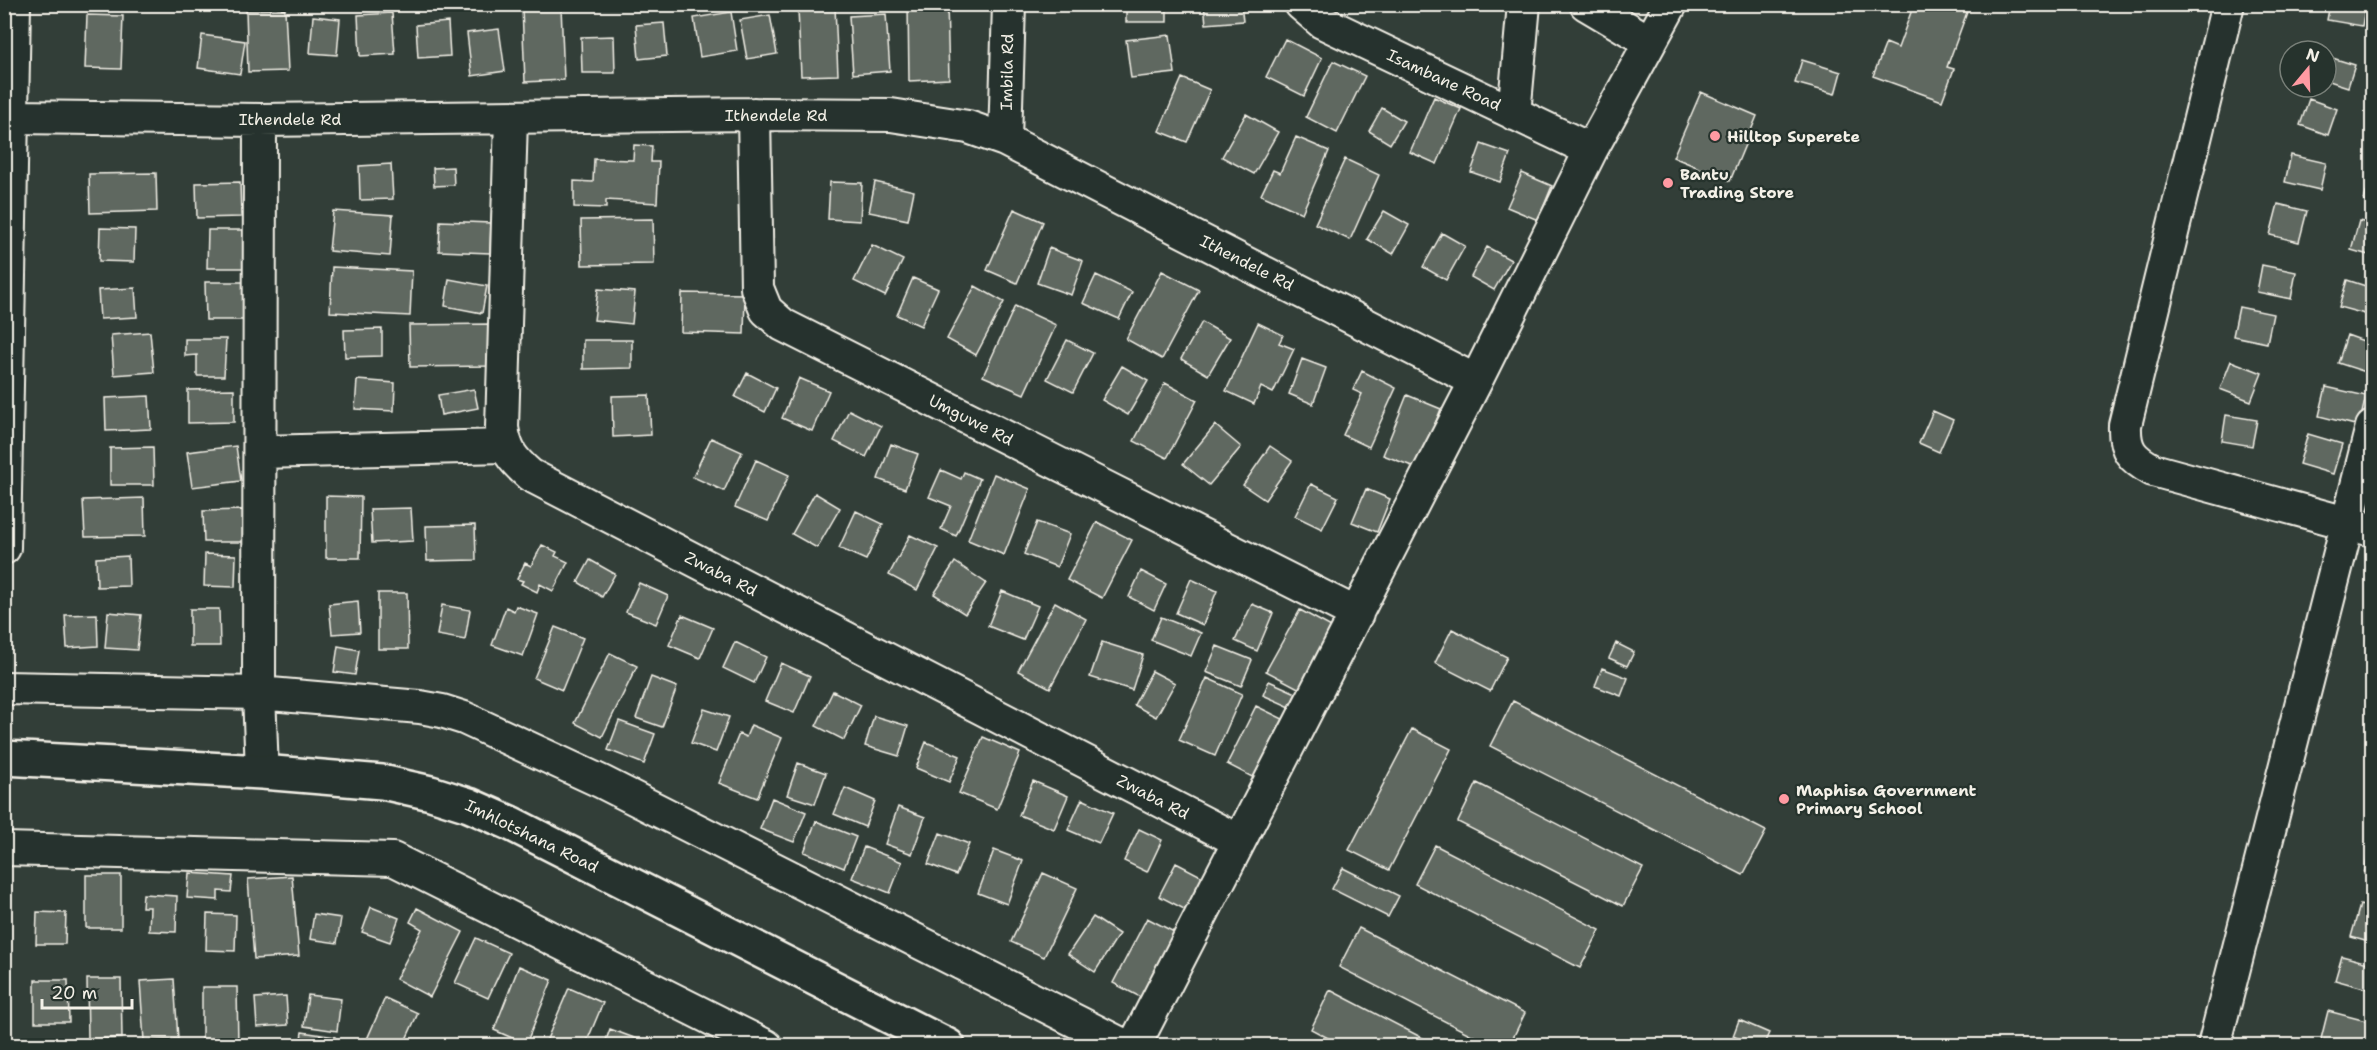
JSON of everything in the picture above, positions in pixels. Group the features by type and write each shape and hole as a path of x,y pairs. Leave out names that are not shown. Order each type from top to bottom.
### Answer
{"street":[{"path":"4,548 14,117 14,4"},
{"name":"Imbila Rd","path":"1005,140 1009,4"},
{"name":"Isambane Road","path":"1301,4 1322,22 1591,150"},
{"path":"1514,114 1524,4"},
{"path":"1586,4 1650,42"},
{"path":"1134,1046 1476,381 1591,150 1671,4"},
{"path":"2228,4 2125,425 2124,440 2129,452 2139,463 2153,470 2360,527"},
{"name":"Ithendele Rd","path":"14,117 260,120 754,114 891,115 968,127 1005,140 1476,381"},
{"name":"Umguwe Rd","path":"754,114 757,288 766,310 783,325 1357,614"},
{"path":"260,452 505,446 502,428 511,118"},
{"path":"260,120 259,693 262,772"},
{"path":"2214,1046 2360,527 2373,427"},
{"name":"Zwaba Rd","path":"505,446 514,461 530,475 1239,841"},
{"path":"4,688 259,693 420,707 464,718 613,788 1125,1046"},
{"name":"Imhlotshana Road","path":"4,758 262,772 382,782 431,793 469,805 510,823 948,1046"},
{"path":"4,849 393,859 766,1046"}],"building":[{"path":"908,4 947,4 949,79 909,81"},
{"path":"1126,4 1167,4 1167,22 1126,22"},
{"path":"1204,4 1241,4 1243,21 1206,24"},
{"path":"1914,4 1970,4 1947,67 1954,69 1942,101 1873,76 1886,43 1898,48"},
{"path":"2330,4 2366,4 2362,26 2327,20"},
{"path":"561,6 564,80 525,82 522,8"},
{"path":"835,7 838,75 801,76 798,9"},
{"path":"285,9 288,71 248,72 246,10"},
{"path":"731,12 737,51 700,57 694,18"},
{"path":"392,13 395,54 360,56 358,15"},
{"path":"886,14 890,71 853,74 849,16"},
{"path":"87,15 123,16 121,69 85,68"},
{"path":"770,15 777,54 747,59 740,20"},
{"path":"313,16 340,19 337,55 310,53"},
{"path":"448,22 450,56 418,58 416,25"},
{"path":"664,23 667,56 639,59 636,25"},
{"path":"499,29 505,71 472,76 467,33"},
{"path":"202,35 245,41 240,74 198,68"},
{"path":"1170,35 1175,73 1131,78 1126,40"},
{"path":"614,36 615,73 582,73 581,37"},
{"path":"1285,39 1322,58 1304,96 1266,77"},
{"path":"1802,60 1841,72 1835,94 1795,83"},
{"path":"2338,60 2355,65 2348,87 2338,84"},
{"path":"1333,61 1365,76 1337,133 1306,117"},
{"path":"1182,78 1210,90 1187,142 1159,131"},
{"name":"Hilltop Superete","path":"1701,92 1757,116 1730,181 1673,157"},
{"path":"1434,97 1461,109 1437,164 1410,152"},
{"path":"2309,99 2337,109 2328,135 2300,125"},
{"path":"1382,108 1404,121 1390,144 1369,131"},
{"path":"1246,114 1278,132 1254,174 1222,157"},
{"path":"1296,137 1329,151 1302,213 1261,195 1273,170 1280,173"},
{"path":"1481,144 1510,154 1500,182 1471,172"},
{"path":"634,145 652,146 651,162 659,162 657,203 606,200 606,208 574,207 574,181 593,182 594,159 633,160"},
{"path":"2291,155 2326,163 2320,190 2285,182"},
{"path":"1345,159 1379,175 1350,240 1315,224"},
{"path":"391,164 393,199 360,200 359,166"},
{"path":"453,167 454,185 434,186 433,168"},
{"path":"2372,171 2372,203 2364,201"},
{"path":"156,173 157,211 90,213 89,174"},
{"path":"1522,173 1552,186 1538,220 1507,207"},
{"path":"240,182 241,217 197,218 196,183"},
{"path":"830,182 862,183 860,221 828,219"},
{"path":"875,182 914,191 908,220 869,212"},
{"path":"2278,204 2307,211 2299,242 2270,235"},
{"path":"1014,209 1043,222 1017,283 987,270"},
{"path":"333,211 393,215 390,256 329,251"},
{"path":"1384,211 1409,225 1393,254 1367,239"},
{"path":"653,219 654,264 582,265 581,220"},
{"path":"440,221 491,223 490,253 439,251"},
{"path":"2359,221 2372,224 2372,256 2351,250"},
{"path":"100,228 135,229 134,262 99,261"},
{"path":"208,230 259,230 258,268 207,268"},
{"path":"1442,233 1465,246 1446,280 1423,267"},
{"path":"872,245 903,260 885,296 854,281"},
{"path":"1487,247 1511,260 1494,290 1471,277"},
{"path":"1049,248 1083,261 1071,295 1037,283"},
{"path":"2262,265 2296,272 2291,299 2257,292"},
{"path":"332,267 412,271 410,316 330,312"},
{"path":"1162,271 1199,290 1162,359 1126,339"},
{"path":"1096,275 1132,292 1119,319 1083,303"},
{"path":"913,278 938,289 921,326 897,315"},
{"path":"449,279 487,286 482,313 445,306"},
{"path":"2347,280 2372,288 2365,314 2339,307"},
{"path":"205,282 257,282 258,320 206,320"},
{"path":"975,286 1004,302 976,355 947,339"},
{"path":"135,288 137,317 100,319 98,290"},
{"path":"598,289 635,292 632,324 594,320"},
{"path":"682,293 745,294 744,334 681,332"},
{"path":"1015,306 1056,325 1024,394 983,376"},
{"path":"2239,307 2273,314 2267,343 2233,336"},
{"path":"1202,322 1230,338 1208,375 1181,359"},
{"path":"1258,323 1283,335 1279,343 1294,349 1273,393 1261,387 1254,404 1226,391"},
{"path":"491,324 491,366 410,367 409,325"},
{"path":"382,329 382,356 345,357 344,330"},
{"path":"150,332 154,372 114,375 111,335"},
{"path":"2347,335 2372,344 2372,374 2338,363"},
{"path":"185,339 226,339 224,376 197,376 197,355 185,356"},
{"path":"583,340 632,340 632,368 583,369"},
{"path":"1067,340 1093,353 1073,392 1047,379"},
{"path":"1302,359 1326,368 1313,404 1289,394"},
{"path":"2231,361 2262,373 2251,401 2220,389"},
{"path":"1122,366 1148,381 1128,415 1102,400"},
{"path":"1362,371 1396,388 1369,447 1343,435 1362,394 1353,390"},
{"path":"747,373 776,388 765,412 735,397"},
{"path":"799,378 829,391 812,431 782,418"},
{"path":"357,380 395,383 394,411 355,409"},
{"path":"1165,383 1197,400 1167,458 1134,441"},
{"path":"2326,387 2366,396 2359,426 2319,416"},
{"path":"234,389 234,422 188,423 188,390"},
{"path":"474,389 478,408 441,415 438,395"},
{"path":"649,395 651,435 613,437 612,396"},
{"path":"1407,395 1441,409 1417,468 1383,455"},
{"path":"149,396 151,429 106,431 105,398"},
{"path":"849,410 881,426 866,457 834,441"},
{"path":"1933,411 1953,420 1939,452 1919,443"},
{"path":"2226,415 2257,420 2252,446 2222,441"},
{"path":"1215,425 1241,447 1209,485 1183,464"},
{"path":"2308,434 2342,444 2333,474 2299,464"},
{"path":"711,438 742,452 724,491 693,477"},
{"path":"891,444 918,454 905,489 878,479"},
{"path":"236,446 241,481 192,487 187,452"},
{"path":"1270,446 1292,461 1265,500 1243,485"},
{"path":"153,447 154,485 110,485 110,448"},
{"path":"756,460 789,475 768,521 735,507"},
{"path":"941,470 961,479 964,472 980,479 956,536 941,529 951,506 929,497"},
{"path":"994,474 1030,489 1004,555 968,540"},
{"path":"1311,484 1338,497 1322,529 1295,516"},
{"path":"1366,489 1390,499 1377,532 1352,522"},
{"path":"815,493 840,508 817,548 792,534"},
{"path":"326,496 361,497 360,558 326,558"},
{"path":"144,498 145,536 85,537 83,500"},
{"path":"411,508 413,541 372,543 370,509"},
{"path":"243,510 243,542 204,542 203,511"},
{"path":"856,511 883,524 866,560 839,548"},
{"path":"1037,522 1070,534 1057,567 1024,554"},
{"path":"1097,522 1132,540 1102,598 1067,580"},
{"path":"475,525 476,560 427,561 426,526"},
{"path":"910,535 938,548 917,590 889,575"},
{"path":"542,545 557,552 555,556 568,562 553,591 540,584 537,592 521,584 523,581 517,579 525,563 531,566"},
{"path":"205,554 236,555 235,587 204,586"},
{"path":"128,556 129,586 97,587 96,558"},
{"path":"590,560 615,574 602,597 578,582"},
{"path":"955,562 986,583 965,614 934,594"},
{"path":"1141,571 1166,584 1154,610 1129,597"},
{"path":"1191,579 1217,591 1203,625 1176,613"},
{"path":"639,583 668,596 656,624 626,612"},
{"path":"1002,591 1038,606 1023,640 988,626"},
{"path":"378,593 407,593 408,649 378,649"},
{"path":"358,601 360,632 332,634 329,604"},
{"path":"1055,602 1086,619 1050,688 1018,671"},
{"path":"1252,604 1273,613 1257,651 1235,641"},
{"path":"442,605 470,610 465,640 437,635"},
{"path":"516,606 538,614 523,656 492,645 506,607 514,611"},
{"path":"190,609 219,609 220,646 190,646"},
{"path":"1300,610 1335,629 1302,690 1266,671"},
{"path":"108,612 141,615 137,650 105,648"},
{"path":"97,614 98,646 67,648 65,615"},
{"path":"682,615 713,628 700,658 669,645"},
{"path":"1161,617 1201,633 1191,656 1151,640"},
{"path":"555,627 583,638 562,690 534,678"},
{"path":"1452,629 1507,657 1490,691 1435,663"},
{"path":"735,642 766,657 754,683 723,668"},
{"path":"1102,642 1143,655 1132,690 1090,677"},
{"path":"1616,643 1634,652 1627,666 1609,658"},
{"path":"338,646 359,650 355,675 334,672"},
{"path":"1217,646 1252,660 1241,686 1206,672"},
{"path":"610,653 637,666 602,737 575,723"},
{"path":"781,663 810,676 794,713 765,701"},
{"path":"1602,668 1628,678 1621,696 1595,686"},
{"path":"1152,671 1175,683 1156,717 1134,705"},
{"path":"651,677 677,687 662,727 636,718"},
{"path":"1207,678 1242,694 1215,756 1179,740"},
{"path":"1269,681 1296,693 1290,707 1263,695"},
{"path":"833,691 861,705 844,740 816,726"},
{"path":"1513,701 1766,831 1743,875 1490,746"},
{"path":"1256,706 1287,721 1258,780 1227,764"},
{"path":"704,709 729,717 716,752 691,743"},
{"path":"874,716 908,726 899,756 865,746"},
{"path":"619,721 655,734 644,764 608,750"},
{"path":"751,725 782,738 757,798 719,783 739,734 746,737"},
{"path":"1412,729 1451,749 1389,870 1349,850"},
{"path":"983,737 1020,753 997,809 959,793"},
{"path":"926,742 960,756 949,782 916,768"},
{"path":"798,763 826,773 815,804 787,795"},
{"path":"1033,781 1068,796 1054,829 1019,815"},
{"path":"1477,783 1643,868 1623,906 1458,822"},
{"path":"845,788 875,801 865,827 834,814"},
{"path":"772,798 806,812 794,842 760,829"},
{"path":"1082,799 1113,813 1099,843 1068,830"},
{"path":"898,807 925,817 912,854 885,844"},
{"path":"816,821 856,837 844,868 804,852"},
{"path":"1139,829 1162,840 1147,872 1124,861"},
{"path":"940,833 969,844 956,875 928,864"},
{"path":"1435,845 1600,930 1580,968 1415,884"},
{"path":"2370,845 2372,845 2372,876 2364,874"},
{"path":"864,847 902,862 890,893 852,878"},
{"path":"994,850 1023,861 1007,904 978,893"},
{"path":"1176,863 1203,877 1186,910 1159,896"},
{"path":"1343,868 1399,896 1388,917 1332,889"},
{"path":"189,873 233,876 231,892 218,891 218,900 187,898"},
{"path":"1043,873 1077,888 1044,957 1011,942"},
{"path":"86,875 121,875 121,928 86,928"},
{"path":"292,876 299,956 254,959 248,879"},
{"path":"143,894 177,896 176,932 149,931 150,907 142,907"},
{"path":"2360,905 2372,908 2372,943 2351,937"},
{"path":"371,907 399,918 390,942 362,932"},
{"path":"417,908 463,932 430,997 396,979 422,929 410,922"},
{"path":"37,912 66,913 65,944 36,944"},
{"path":"207,914 236,915 235,951 206,950"},
{"path":"314,914 341,918 337,943 310,939"},
{"path":"1093,917 1119,934 1095,972 1068,954"},
{"path":"1147,918 1178,934 1144,999 1113,983"},
{"path":"1359,928 1525,1013 1509,1046 1493,1046 1339,967"},
{"path":"476,938 509,953 488,998 455,983"},
{"path":"2342,956 2372,964 2371,990 2335,980"},
{"path":"519,966 552,980 526,1044 494,1030"},
{"path":"87,979 121,979 122,1038 88,1039"},
{"path":"174,979 178,1039 144,1041 140,981"},
{"path":"35,980 68,980 69,1022 35,1022"},
{"path":"202,987 237,987 238,1046 202,1046"},
{"path":"569,988 603,1003 585,1046 544,1046"},
{"path":"1330,990 1438,1046 1343,1046 1311,1029"},
{"path":"308,995 341,999 337,1031 304,1026"},
{"path":"286,996 288,1025 257,1027 255,998"},
{"path":"385,998 418,1013 403,1046 364,1046"},
{"path":"2328,1011 2370,1022 2364,1046 2347,1046 2321,1039"},
{"path":"1739,1020 1769,1033 1763,1046 1754,1046 1733,1036"},
{"path":"610,1029 637,1039 635,1046 604,1046"},
{"path":"302,1032 335,1037 334,1046 300,1046"}],"place":[{"name":"Hilltop Superete","path":"1715,136"},
{"name":"Bantu Trading Store","path":"1668,183"},
{"name":"Maphisa Government Primary School","path":"1784,799"}]}
